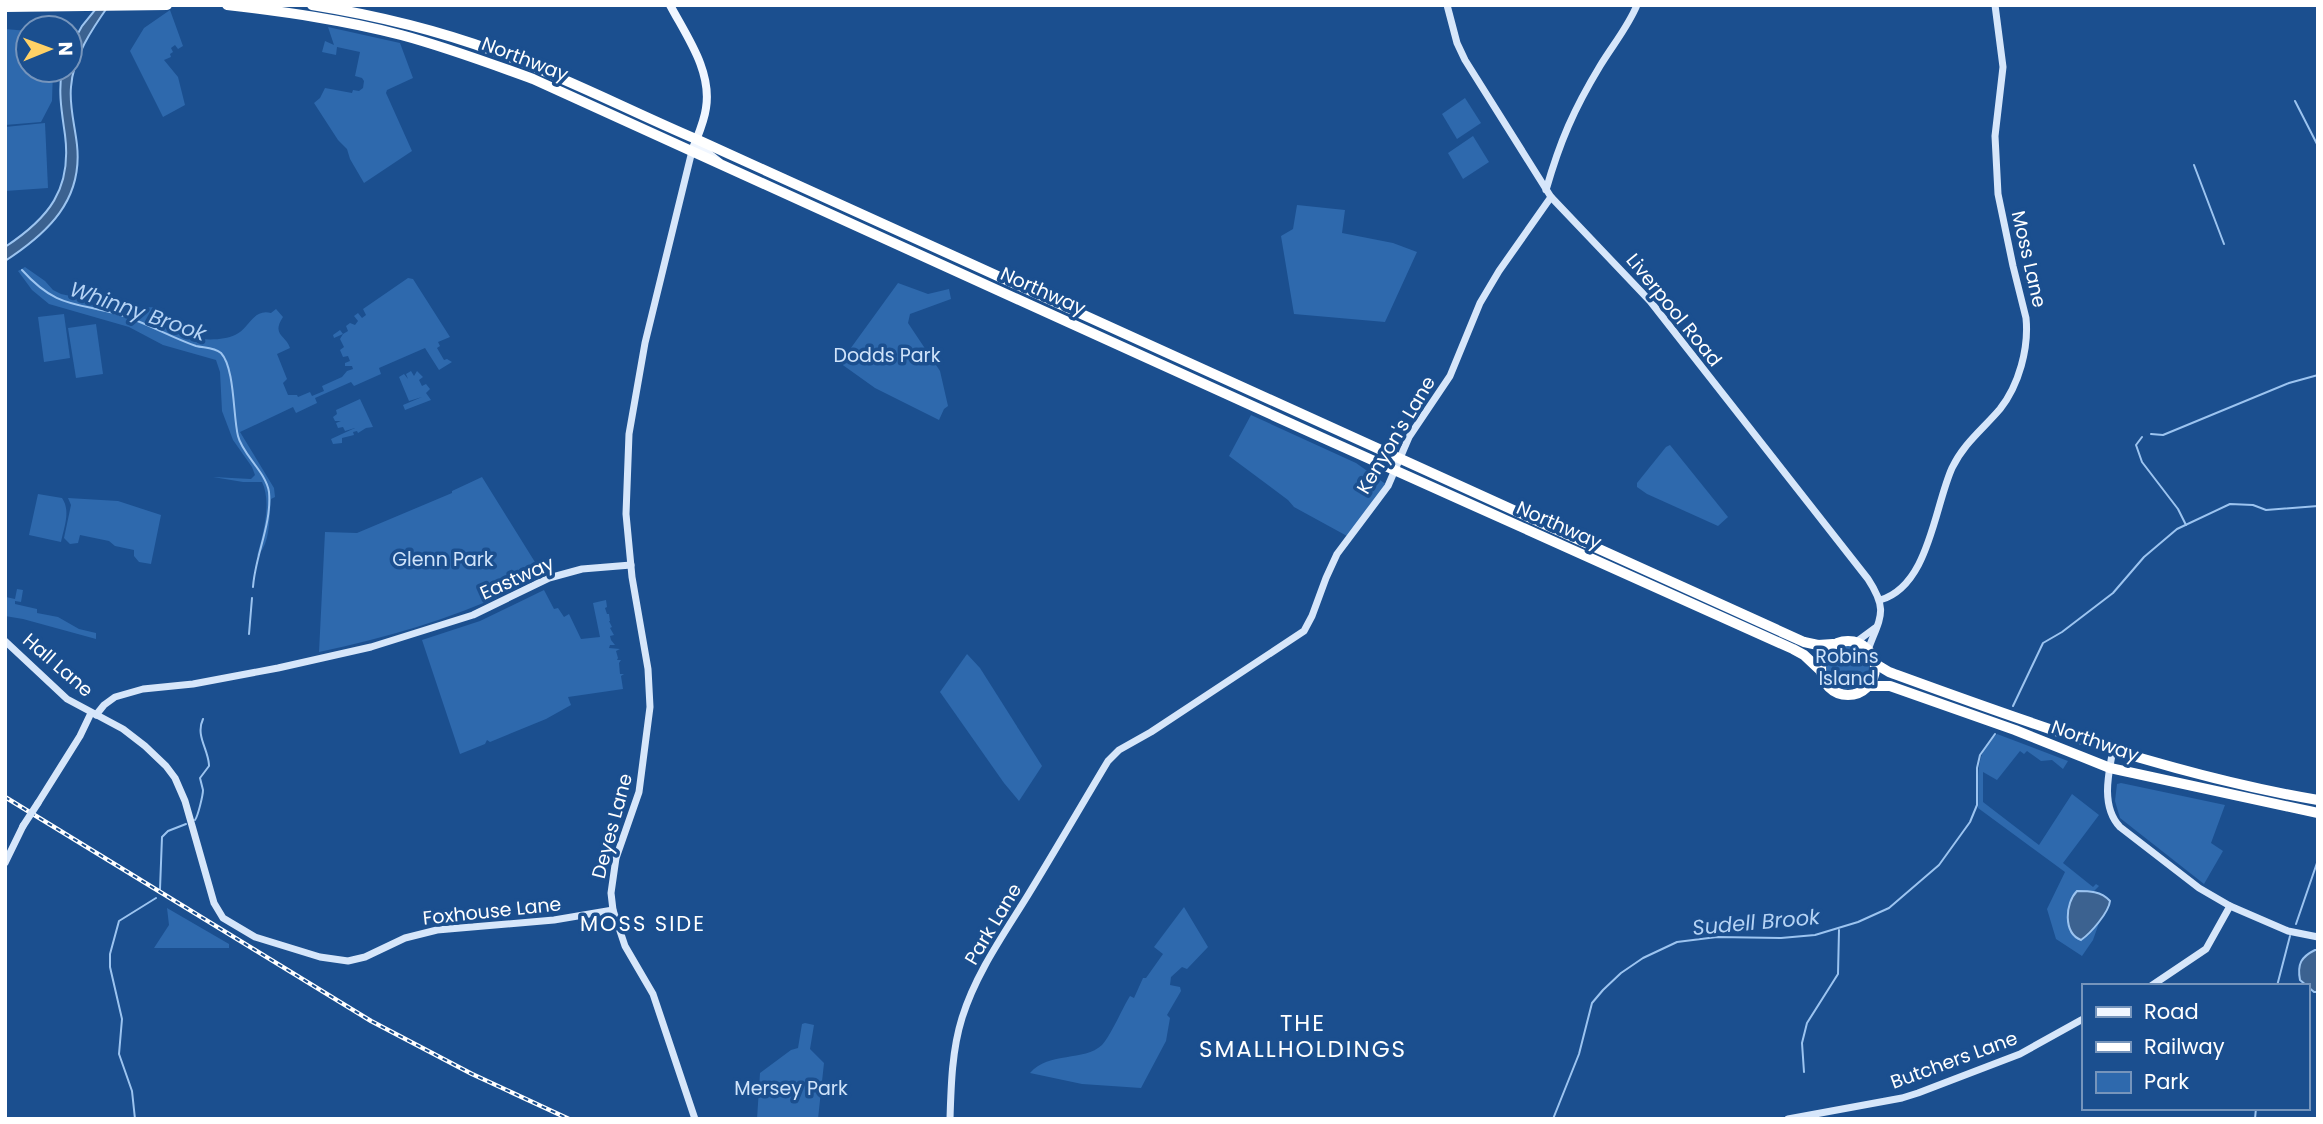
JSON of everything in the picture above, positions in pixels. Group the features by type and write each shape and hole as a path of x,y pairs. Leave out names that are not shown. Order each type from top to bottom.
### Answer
{"highway":[{"path":"5,7 108,8 167,5"},
{"name":"Northway","path":"227,5 262,8 345,23 442,47 533,79 1793,649 1821,671"},
{"name":"Northway","path":"312,5 390,19 495,51 584,87 1804,642 1833,645"},
{"path":"890,228 905,242 940,258 948,268"},
{"path":"1844,641 1856,642 1868,650 1874,663 1872,678 1867,686 1853,694 1836,692 1826,683 1821,671 1824,654 1833,645 1844,641"},
{"name":"Northway","path":"1874,663 1889,672 2113,750 2226,781 2316,799"},
{"name":"Northway","path":"1867,686 1890,686 2015,730 2110,768 2315,812"},
{"path":"2258,800 2260,788"},
{"path":"2315,812 2316,799"}],"main road":[{"path":"670,5 698,58 706,84 707,105 692,151"},
{"path":"696,139 700,147 721,164"}],"street":[{"name":"Liverpool Road","path":"1447,5 1457,43 1465,60 1549,194 1650,300 1824,525 1860,567 1880,600"},
{"name":"Kenyon's Lane","path":"1108,761 1119,750 1298,636 1312,616 1337,554 1384,491 1412,431 1436,400 1450,376 1480,303 1549,194 1566,126 1637,5"},
{"name":"Moss Lane","path":"1880,600 1898,592 1917,567 1952,468 1972,437 2002,406 2014,385 2023,356 2026,318 2003,220 1995,156 2003,67 1995,5"},
{"path":"631,565 626,479 634,400 645,343 692,151"},
{"name":"Eastway","path":"93,714 115,697 266,670 371,647 473,615 556,576 590,567 631,565"},
{"name":"Deyes Lane","path":"631,565 647,665 650,707 639,792 612,877 613,910 630,958 653,994 695,1119"},
{"path":"1868,650 1881,617 1880,600"},
{"path":"1856,642 1875,627"},
{"name":"Hall Lane","path":"5,640 67,699 93,714"},
{"path":"5,863 23,826 93,714"},
{"name":"Foxhouse Lane","path":"93,714 134,737 171,772 188,811 214,904 223,918 255,937 320,957 348,961 365,957 405,938 437,930 554,920 613,910"},
{"path":"2113,750 2108,796 2111,813 2117,823 2199,888 2230,906 2288,931 2318,937"},
{"name":"Park Lane","path":"950,1119 956,1044 971,995 995,948 1108,761"},
{"path":"2154,984 2206,949 2230,906"},
{"name":"Butchers Lane","path":"1787,1119 1918,1093 2020,1055 2082,1020"}],"green space":[{"path":"170,10 183,46 178,49 175,45 171,48 171,57 164,60 178,77 185,105 163,117 130,51 144,28"},
{"path":"328,27 400,43 413,78 387,90 386,93 412,151 364,183 347,149 314,103 325,88 352,93 353,90 359,91 363,88 362,78 355,76 360,52 337,47 336,55 322,52 325,41 334,45"},
{"path":"5,29 14,30 14,84 53,84 52,101 41,122 5,125"},
{"path":"1465,98 1481,123 1457,139 1442,114"},
{"path":"45,123 48,188 5,191 5,127"},
{"path":"1473,136 1489,162 1463,179 1448,153"},
{"path":"1297,205 1345,210 1342,233 1393,243 1417,252 1385,322 1294,314 1281,236 1293,229"},
{"path":"25,267 61,294 89,300 101,296 116,297 132,308 159,307 176,330 196,338 221,339 235,335 255,316 271,313 276,309 283,317 278,328 280,334 290,348 277,354 287,379 283,383 288,395 298,397 310,392 312,396 324,391 322,386 353,369 352,366 345,366 345,363 350,361 348,356 343,357 340,350 344,347 340,339 348,331 346,326 350,323 355,325 358,321 354,316 358,313 362,318 366,315 363,309 408,278 413,279 450,337 438,342 440,346 437,348 444,360 452,362 439,370 425,348 379,368 381,374 354,386 351,382 315,398 317,403 296,413 293,407 240,432 274,488 275,497 271,499 267,537 257,556 266,509 262,482 213,477 251,479 255,475 233,440 222,411 220,372 216,360 163,345 129,327 49,304 32,290 18,271"},
{"name":"Dodds Park","path":"898,283 928,294 949,289 951,299 910,314 908,323 940,371 948,406 939,420 875,388 840,363"},
{"path":"64,314 70,358 44,362 38,317"},
{"path":"96,324 103,374 76,378 68,328"},
{"path":"340,330 343,334 334,338 333,335"},
{"path":"411,371 414,376 417,371 423,377 419,380 422,386 426,384 430,389 426,393 431,400 405,410 403,405 422,397 409,401 399,377 404,374 408,379 406,374"},
{"path":"360,399 373,427 358,433 353,432 354,435 342,438 342,443 333,444 331,439 355,428 345,431 343,427 338,428 336,423 341,421 335,421 333,417 337,414 336,410"},
{"path":"1251,415 1356,463 1387,485 1347,536 1294,507 1229,456"},
{"path":"1670,445 1728,517 1718,526 1637,487 1637,483"},
{"name":"Glenn Park","path":"482,477 543,575 462,612 377,638 319,652 325,532 357,533 452,493"},
{"path":"38,494 62,498 65,503 66,519 61,542 29,535"},
{"path":"68,498 118,501 161,515 151,564 139,562 134,556 134,550 115,546 109,541 80,535 78,543 70,544 64,538 71,505"},
{"path":"17,589 23,590 21,602 15,601 15,604 37,609 37,613 58,617 79,629 96,633 96,639 5,616 5,591 6,597 15,599"},
{"path":"544,590 554,609 558,608 564,617 569,614 581,639 600,637 593,603 606,600 605,608 614,635 610,636 615,645 610,645 609,648 620,649 616,651 617,660 621,660 620,674 624,674 621,676 623,689 568,697 571,705 546,719 490,742 487,740 485,744 460,754 422,640 480,621"},
{"name":"Robins Island","path":"1847,645 1862,652 1869,667 1862,682 1847,689 1832,682 1825,667 1832,652"},
{"path":"967,654 980,668 1042,766 1019,801 940,692"},
{"path":"1997,734 2068,761 2063,769 2052,760 2041,761 2027,751 2024,754 2020,751 1997,780 1983,772 1983,802 2039,845 2072,794 2099,815 2063,863 2093,887 2096,884 2099,886 2092,893 2077,891 2071,897 2067,916 2088,935 2097,922 2099,923 2093,940 2082,956 2056,939 2047,909 2065,872 1978,808 1981,759 1989,742"},
{"path":"2117,784 2225,805 2211,843 2223,851 2204,884 2120,818 2115,801"},
{"path":"1184,907 1208,947 1187,969 1182,967 1171,977 1170,985 1180,987 1181,991 1167,1015 1170,1018 1166,1041 1141,1088 1082,1084 1030,1073 1047,1062 1086,1053 1102,1045 1130,996 1134,998 1143,978 1146,978 1163,954 1154,947"},
{"path":"167,908 229,944 229,948 154,948 169,925"},
{"name":"Mersey Park","path":"802,1024 814,1025 810,1049 824,1063 818,1119 757,1119 760,1073 791,1050 798,1048"}],"shaded area":[{"path":"99,5 109,5 84,44 84,24"},
{"path":"61,84 72,84 77,145 74,182 68,198 48,226 5,261 5,247 34,225 61,187 66,154"},
{"path":"2077,891 2099,893 2110,901 2099,922 2081,940 2071,931 2068,917 2070,903"},
{"path":"2318,950 2318,992 2314,992 2309,984 2300,980 2300,965 2306,955"}],"waterway":[{"path":"2295,101 2318,146"},
{"path":"2194,165 2224,244"},
{"name":"Whinny Brook","path":"22,270 34,283 57,298 121,315 196,346 221,353 229,370 240,443 263,477 269,492 266,528 253,587"},
{"path":"2151,434 2163,435 2289,383 2318,375"},
{"path":"2142,437 2136,445 2142,462 2178,509 2186,525"},
{"name":"Sudell Brook","path":"2013,706 2043,643 2113,593 2144,557 2177,529 2230,504 2253,505 2266,510 2318,506"},
{"name":"Whinny Brook","path":"249,634 252,598"},
{"name":"Whinny Brook","path":"195,820 203,793 200,778 209,766 201,737 203,719"},
{"name":"Sudell Brook","path":"1553,1119 1579,1054 1592,1003 1621,973 1643,958 1677,942 1717,937 1781,938 1815,935 1858,922 1889,908 1939,865 1970,822 1977,805 1977,768 1980,755 1995,734"},
{"name":"Whinny Brook","path":"160,889 162,837 168,831 186,824"},
{"path":"2296,924 2318,860"},
{"name":"Whinny Brook","path":"135,1119 132,1091 119,1054 122,1019 110,967 110,954 119,921 156,898"},
{"path":"1804,1072 1802,1043 1807,1023 1838,974 1839,930"},
{"path":"2278,984 2290,936"},
{"path":"2255,1119 2256,1110"}],"railway":[{"path":"5,797 371,1021 472,1074 569,1119"}],"district":[{"name":"MOSS SIDE","path":"643,923"},
{"name":"THE SMALLHOLDINGS","path":"1303,1036"}]}
